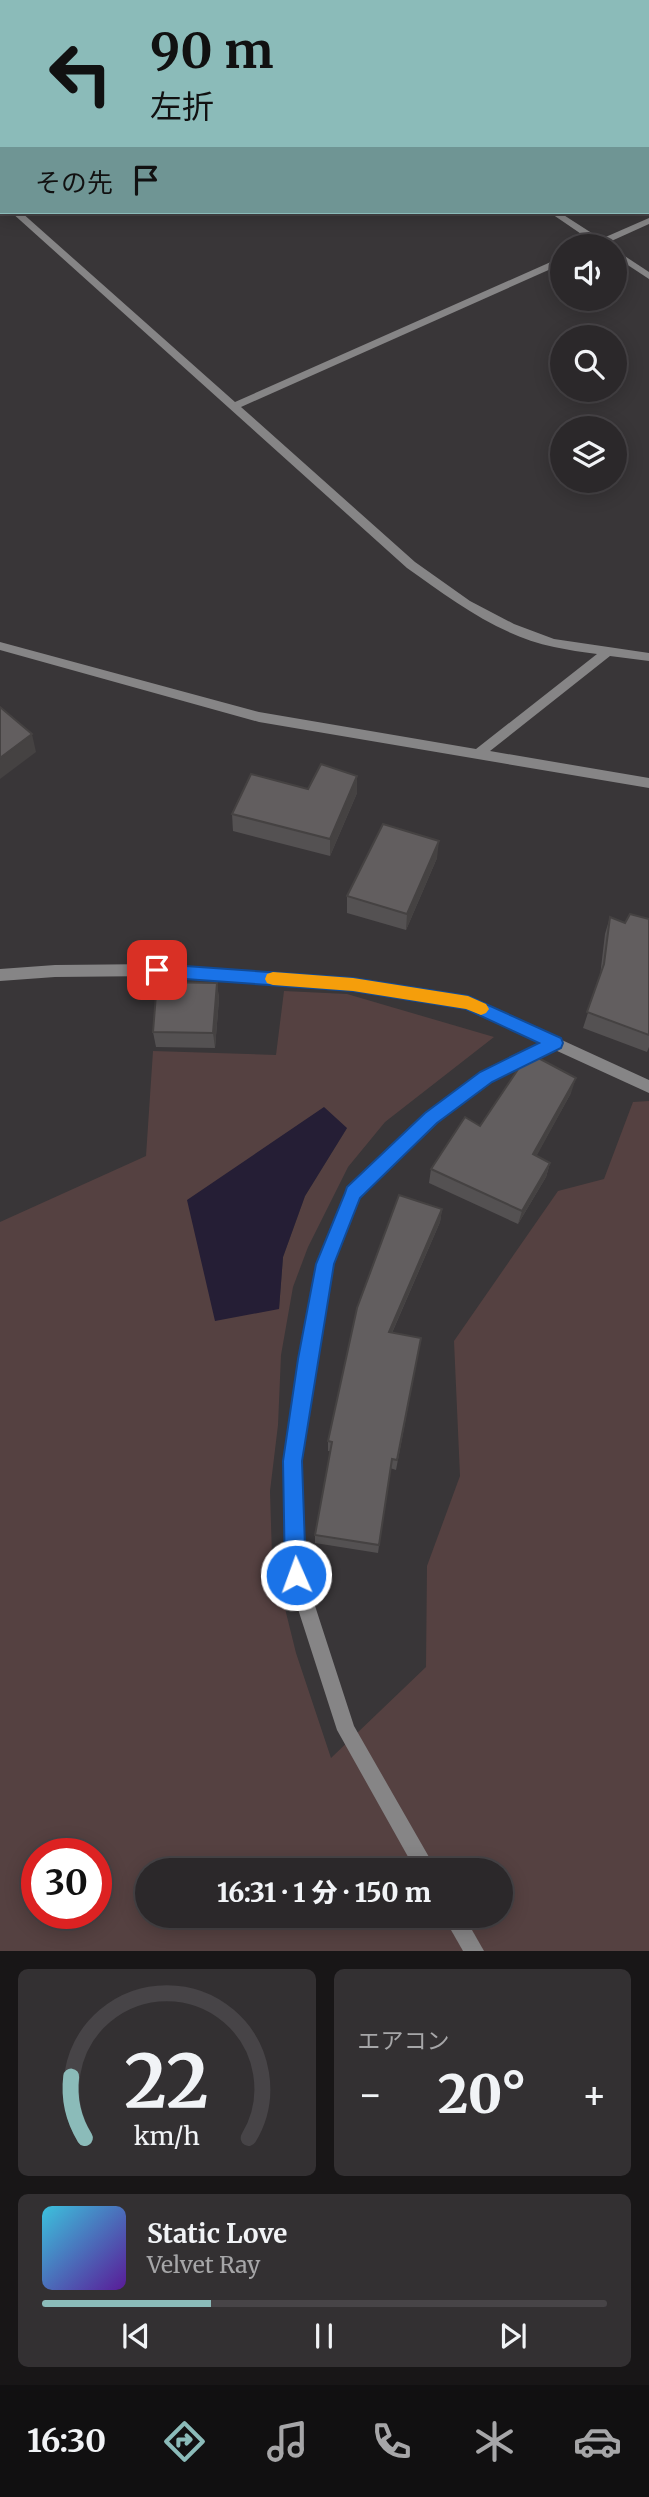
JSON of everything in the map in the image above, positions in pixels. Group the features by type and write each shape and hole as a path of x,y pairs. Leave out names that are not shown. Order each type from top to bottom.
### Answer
{"street":[{"path":"18,214 411,565 466,604 510,627 553,643 649,657"},
{"path":"556,214 584,234"},
{"path":"622,234 649,221"},
{"path":"627,261 649,276"},
{"path":"234,406 550,265"},
{"path":"0,646 259,718 649,783"},
{"path":"478,754 608,652"},
{"path":"0,975 55,971 157,970 353,984 468,1003 649,1087"},
{"path":"420,1858 346,1730 296,1575 292,1461 308,1359 325,1264 354,1193 431,1118 486,1077 555,1043"},
{"path":"460,1928 474,1951"}],"shaded area":[{"path":"284,991 347,994 494,1037 385,1122 348,1167 308,1247 293,1287 281,1355 278,1425 270,1491 272,1556 296,1653 331,1758 426,1667 427,1566 460,1476 454,1341 558,1191 604,1179 633,1102 649,1101 649,1951 0,1951 0,1222 146,1156 153,1051 276,1055","holes":["347,1128 305,1196 283,1257 279,1309 188,1200"]},
{"path":"324,1107 347,1128 305,1196 283,1257 279,1309 215,1321 187,1200"}],"building":[{"path":"0,707 32,734 0,758"},
{"path":"321,764 357,776 330,839 232,814 251,774 308,789"},
{"path":"383,824 439,841 407,914 347,896"},
{"path":"630,914 649,919 649,1035 587,1012 604,964 610,917 625,923"},
{"path":"157,982 217,983 213,1033 153,1032"},
{"path":"529,1053 576,1078 533,1154 550,1163 522,1211 431,1169 465,1117 480,1126"},
{"path":"399,1195 442,1209 389,1332 421,1338 397,1460 392,1459 379,1545 315,1535 332,1442 328,1441 357,1308"}],"slow traffic":[{"path":"273,979 353,984 468,1003 481,1009"}],"route":[{"path":"157,970 353,984 468,1003 555,1043 486,1077 431,1118 354,1193 325,1264 292,1461 296,1575"}]}
